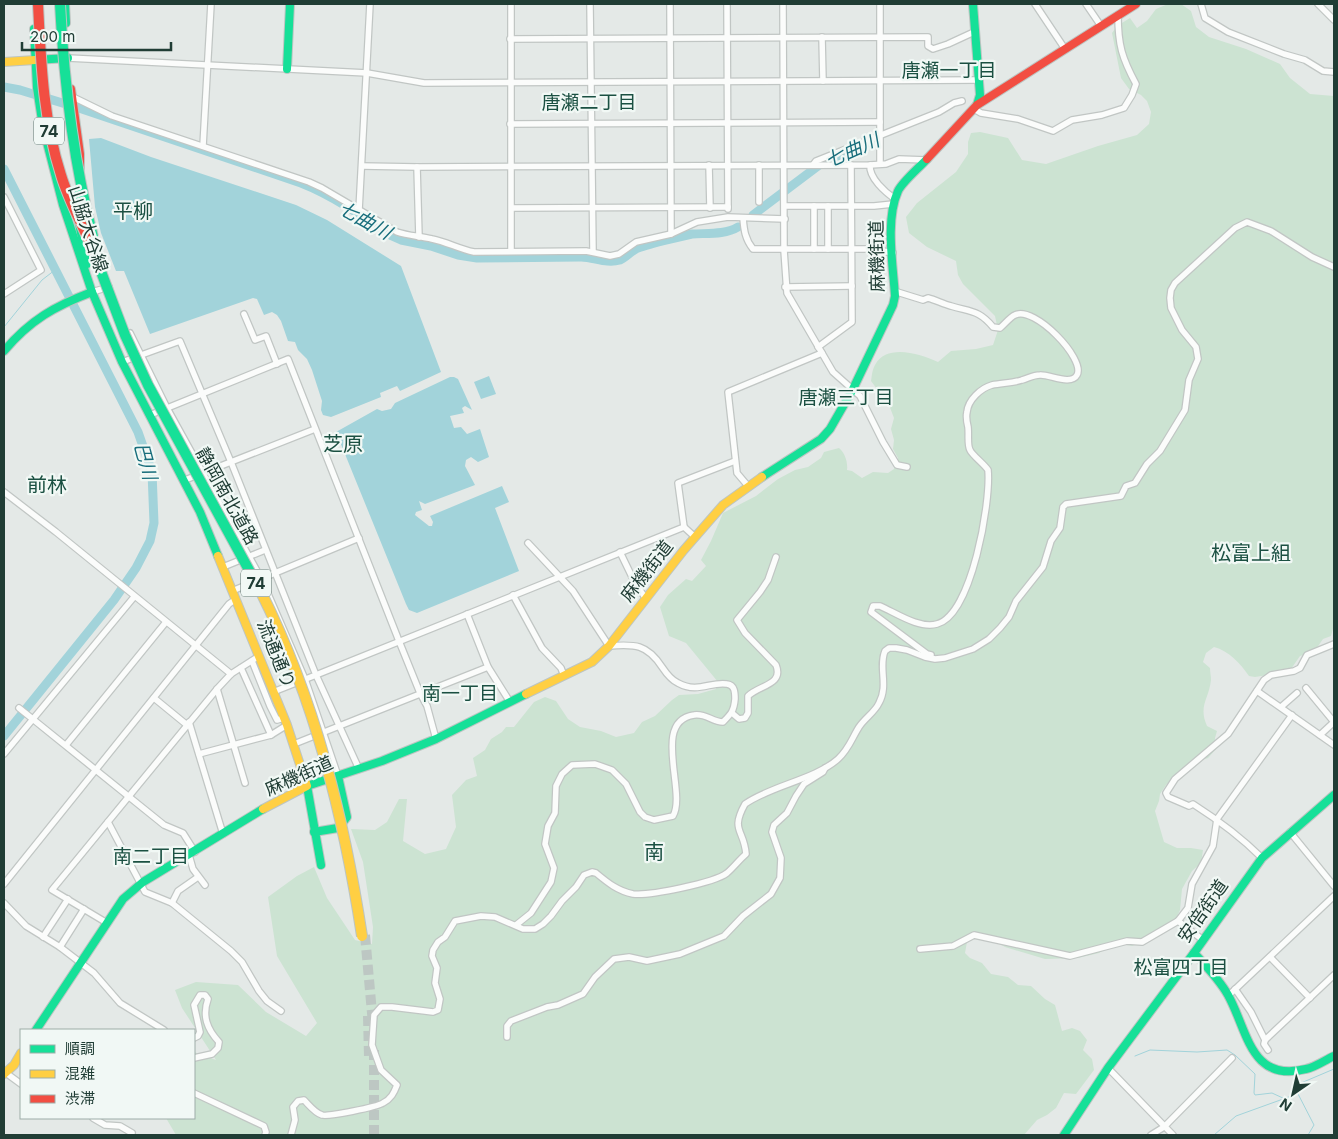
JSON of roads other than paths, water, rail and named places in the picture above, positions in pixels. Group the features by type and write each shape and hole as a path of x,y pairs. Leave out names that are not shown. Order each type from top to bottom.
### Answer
{"main road":[{"name":"74","path":"33,4 35,60"},
{"name":"74","path":"38,4 40,63 50,132 64,184 95,251"},
{"name":"74","path":"60,4 70,128 95,251"},
{"name":"74","path":"65,4 68,58"},
{"path":"287,69 290,4"},
{"path":"974,4 974,32 980,94 976,107"},
{"name":"麻機街道","path":"37,1029 123,899 140,885 265,808 307,786 436,739 592,662 609,646 695,537 723,505 748,486 821,439 830,429 853,389 893,305 894,201 900,189 976,107 1136,4"},
{"path":"4,62 68,58"},
{"name":"山脇大谷線","path":"68,58 80,154 78,218 88,294"},
{"name":"山脇大谷線","path":"35,60 43,127 54,176 88,294"},
{"name":"静岡南北道路","path":"95,251 111,294 146,374 249,563 300,676 325,749 340,804 355,871 364,936"},
{"path":"4,351 32,321 61,304 88,294"},
{"name":"流通通り","path":"88,294 200,512 234,595 255,659 274,692 294,744 307,786 321,866"},
{"path":"314,832 338,828 347,817 338,776"},
{"name":"安倍街道","path":"1064,1135 1108,1068 1262,858 1334,795"},
{"path":"1194,953 1231,992 1253,1052 1263,1064 1277,1071 1284,1072 1307,1069 1334,1056"},
{"path":"5,1074 20,1054"}],"street":[{"path":"203,146 211,4"},
{"path":"360,210 370,4"},
{"path":"511,4 511,251"},
{"path":"590,4 593,251"},
{"path":"670,4 671,234"},
{"path":"727,4 728,217"},
{"path":"783,4 785,286 787,293 818,347 838,377 860,396 883,442 898,465 907,467"},
{"path":"880,4 880,164"},
{"path":"1035,4 1065,49"},
{"path":"1086,4 1101,26"},
{"path":"1200,4 1205,18 1228,32 1284,54 1306,60 1323,71 1334,72"},
{"path":"1318,4 1334,20"},
{"path":"976,107 981,113 1018,119 1053,131 1072,120 1102,115 1124,108 1136,88 1136,84 1126,67 1118,38 1118,15"},
{"path":"510,39 928,37 928,46 933,49 974,32"},
{"path":"822,37 823,81"},
{"path":"68,58 367,73 424,83 978,80"},
{"path":"72,98 112,116 315,185 397,232 408,236 433,239 462,250 474,252 593,251 603,255 619,254 636,242 671,234 698,222 728,217 785,219"},
{"path":"813,165 816,162 962,101"},
{"path":"510,124 880,122"},
{"path":"362,166 870,165 899,159 926,160"},
{"path":"709,165 710,208"},
{"path":"759,165 759,202"},
{"path":"818,347 852,322 851,165"},
{"path":"785,206 874,206 894,201 871,173 870,165"},
{"path":"417,167 420,237"},
{"path":"4,198 41,270 4,294"},
{"path":"814,206 814,249"},
{"path":"828,206 828,249"},
{"path":"512,208 728,208"},
{"path":"743,218 745,236 753,249 873,249 893,253"},
{"path":"291,1135 296,1120 294,1107 298,1101 304,1100 318,1113 325,1116 339,1112 358,1111 382,1104 394,1094 397,1085 381,1070 372,1045 374,1015 381,1008 392,1007 433,1012 438,1010 440,999 435,984 437,968 432,956 433,950 438,942 445,937 455,921 481,916 495,917 522,929 535,929 543,924 576,887 584,875 590,872 596,873 619,890 635,894 664,892 718,878 727,873 746,854 737,822 745,804 824,768 838,759 850,746 859,727 879,704 885,689 883,660 889,648 907,650 935,659 957,656 981,645 1000,628 1009,616 1016,601 1043,567 1051,541 1060,528 1066,504 1121,496 1126,486 1135,482 1147,464 1160,450 1185,410 1189,380 1198,360 1196,347 1182,330 1172,308 1171,290 1175,283 1235,228 1247,222 1271,231 1334,267"},
{"path":"785,286 852,286"},
{"path":"88,294 111,287 140,356 262,580 305,680 338,776"},
{"path":"894,291 923,300 928,298 948,306 978,313 985,317 994,327 1000,328 1015,314 1030,315 1055,333 1076,362 1078,368 1077,374 1072,379 1062,380 1042,374 990,386 980,391 970,404 966,412 970,450 988,470 989,488 982,537 973,569 960,600 949,617 936,624 920,623 880,606 873,606 871,608 871,612 927,654 945,658"},
{"path":"244,314 255,340 266,336 277,364"},
{"path":"122,362 180,342 231,462 316,675 359,768"},
{"path":"748,486 737,473 728,392 822,353"},
{"path":"150,415 288,360 399,641 427,706 436,739"},
{"path":"185,480 315,429"},
{"path":"695,537 684,527 678,483 735,460"},
{"path":"4,492 231,674"},
{"path":"274,692 684,527"},
{"path":"4,884 196,646 234,595 275,574 359,538"},
{"path":"516,925 532,913 551,882 554,868 545,844 548,826 555,813 556,786 562,774 572,765 586,763 603,766 618,775 626,784 644,817 654,820 673,816 676,809 675,772 671,746 675,730 682,721 695,715 708,716 723,722 734,709 735,691 727,684 692,688 679,684 667,675 649,650 633,646 609,646 578,597 528,543"},
{"path":"223,567 265,550"},
{"path":"620,552 634,581 646,599"},
{"path":"732,713 739,719 745,718 748,713 748,696 754,690 774,682 778,678 776,665 745,633 737,620 768,580 776,557"},
{"path":"513,595 542,648 561,668 564,676"},
{"path":"4,754 134,597"},
{"path":"467,614 488,667 510,702"},
{"path":"66,745 166,622"},
{"path":"1262,858 1244,840 1217,819 1193,804 1189,806 1168,797 1166,793 1176,779 1228,734 1264,680 1271,675 1294,671 1300,668 1308,655 1334,644"},
{"path":"107,923 52,890 217,689 231,674 255,659 270,706 277,720 285,722"},
{"path":"294,744 488,667"},
{"path":"241,668 271,735"},
{"path":"1306,688 1334,722 1320,735"},
{"path":"217,689 245,783"},
{"path":"1257,691 1334,745"},
{"path":"1281,707 1297,693"},
{"path":"154,698 188,723 223,834"},
{"path":"19,708 164,825 183,833 192,854 193,869 204,885"},
{"path":"920,949 953,946 974,935 1070,956 1127,941 1142,942 1172,926 1188,908 1192,884 1213,846 1217,819 1292,715"},
{"path":"199,754 271,735 285,722"},
{"path":"507,1038 506,1030 509,1023 583,994 595,977 614,959 629,957 646,961 680,954 724,936 744,916 772,894 780,878 781,858 772,832 774,824 787,813 804,784 823,772 824,768"},
{"path":"108,822 145,892 172,903 231,951 242,962 259,992 281,1011"},
{"path":"1290,832 1334,886"},
{"path":"172,903 178,891 198,877"},
{"path":"1268,1050 1264,1044 1265,1040 1250,1012 1231,992 1334,896"},
{"path":"43,937 68,899"},
{"path":"4,904 26,926 60,947 94,973 120,1003 162,1029"},
{"path":"60,947 84,909"},
{"path":"1178,921 1203,940"},
{"path":"1270,957 1310,998"},
{"path":"1265,1040 1334,975"},
{"path":"195,1038 200,1032 194,1005 200,995 205,995 208,999 204,1010 210,1032 219,1042 218,1048 212,1054 195,1058"},
{"path":"1151,1135 1164,1127 1232,1058"},
{"path":"1108,1068 1173,1135"},
{"path":"5,1074 20,1083"},
{"path":"195,1092 264,1126 265,1135"},
{"path":"95,1119 105,1125 120,1126 132,1133"}],"water":[{"path":"101,138 151,157 296,205 327,220 401,266 441,372 400,391 397,386 380,393 381,397 331,417 323,415 321,410 322,401 307,359 298,350 295,342 288,341 277,315 272,312 264,315 257,299 253,298 150,334 124,271 116,271 101,233 95,207 89,139"},
{"path":"489,376 496,394 481,399 474,382"},
{"path":"450,377 458,379 472,410 465,406 462,408 464,413 450,416 454,428 461,427 467,434 480,429 489,457 478,462 471,457 466,460 465,466 475,485 425,504 419,501 422,510 416,512 415,515 429,526 432,526 433,522 430,516 502,486 509,502 495,508 519,571 417,613 409,610 406,604 336,432 377,409 382,411 391,409 395,403"}],"waterway":[{"name":"七曲川","path":"4,87 82,109 301,183 336,200 392,236 458,255 477,258 581,257 615,261 622,259 636,249 655,243 692,234 733,230 738,227"},
{"name":"七曲川","path":"753,215 822,163 870,142"},
{"name":"巴川","path":"4,169 138,432 152,472 154,523 150,541 136,568 114,600 4,736"},
{"path":"4,327 42,280 55,270"},
{"path":"1135,1056 1150,1050 1197,1052 1227,1050 1255,1074 1255,1095 1272,1093 1285,1099"},
{"path":"1308,1135 1314,1125 1296,1090 1301,1083 1334,1069"},
{"path":"1214,1135 1236,1116 1297,1094"}],"tunnel":[{"path":"365,935 373,1024"},
{"path":"368,1016 369,1057"},
{"path":"374,1048 374,1135"}],"district":[{"name":"唐瀬一丁目","path":"949,70"},
{"name":"唐瀬二丁目","path":"589,102"},
{"name":"平柳","path":"133,211"},
{"name":"唐瀬三丁目","path":"846,397"},
{"name":"芝原","path":"343,444"},
{"name":"前林","path":"47,485"},
{"name":"松富上組","path":"1251,553"},
{"name":"南一丁目","path":"460,693"},
{"name":"南","path":"654,852"},
{"name":"南二丁目","path":"151,856"},
{"name":"松富四丁目","path":"1181,967"}]}
